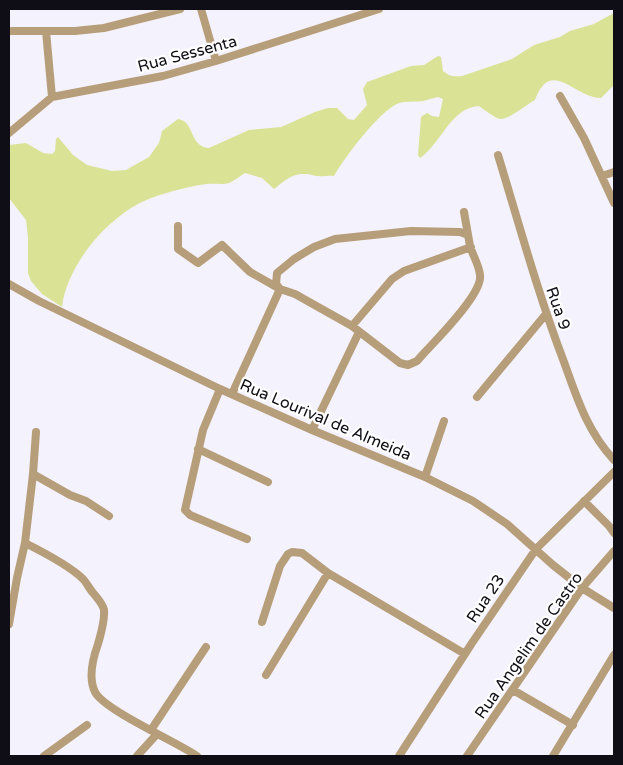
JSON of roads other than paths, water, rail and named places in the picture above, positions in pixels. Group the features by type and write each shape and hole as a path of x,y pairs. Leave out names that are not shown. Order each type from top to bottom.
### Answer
{"street":[{"path":"9,31 75,31 104,28 180,9"},
{"path":"201,9 216,61"},
{"name":"Rua Sessenta","path":"9,133 52,97 155,78 216,61 379,9"},
{"path":"46,31 52,97"},
{"path":"560,96 584,138 614,203"},
{"name":"Rua 9","path":"498,155 546,314 589,426 603,448 614,460"},
{"path":"602,176 614,172"},
{"path":"178,226 178,249 198,263 222,245 250,272 295,294 352,326 405,366 417,361 472,298 478,287 480,274 471,247 464,212"},
{"path":"280,288 276,284 276,279 277,273 281,269 314,247 335,240 411,231 460,232 468,235"},
{"path":"352,326 392,279 404,271 471,247"},
{"name":"Rua Lourival de Almeida","path":"9,284 39,301 220,389 425,477 472,500 507,524 582,588 614,608"},
{"path":"232,394 280,288"},
{"path":"477,397 546,314"},
{"path":"312,430 359,332"},
{"path":"220,389 203,430 185,510 190,515 247,539"},
{"path":"425,477 444,421"},
{"path":"9,624 16,578 25,544 36,432"},
{"path":"198,449 268,482"},
{"name":"Rua 23","path":"401,755 465,654 536,549 614,472"},
{"path":"33,474 70,495 86,501 109,516"},
{"path":"584,501 614,533"},
{"path":"25,544 83,579 103,606 103,621 94,657 92,678 96,694 102,700 154,732 184,747 197,756"},
{"name":"Rua Angelim de Castro","path":"468,756 582,588 614,551"},
{"path":"262,622 280,566 288,554 292,552 302,554 328,572 465,654"},
{"path":"266,675 328,572"},
{"path":"136,756 154,732 206,647"},
{"path":"553,756 614,655"},
{"path":"513,690 573,724"},
{"path":"44,756 87,725"}]}
